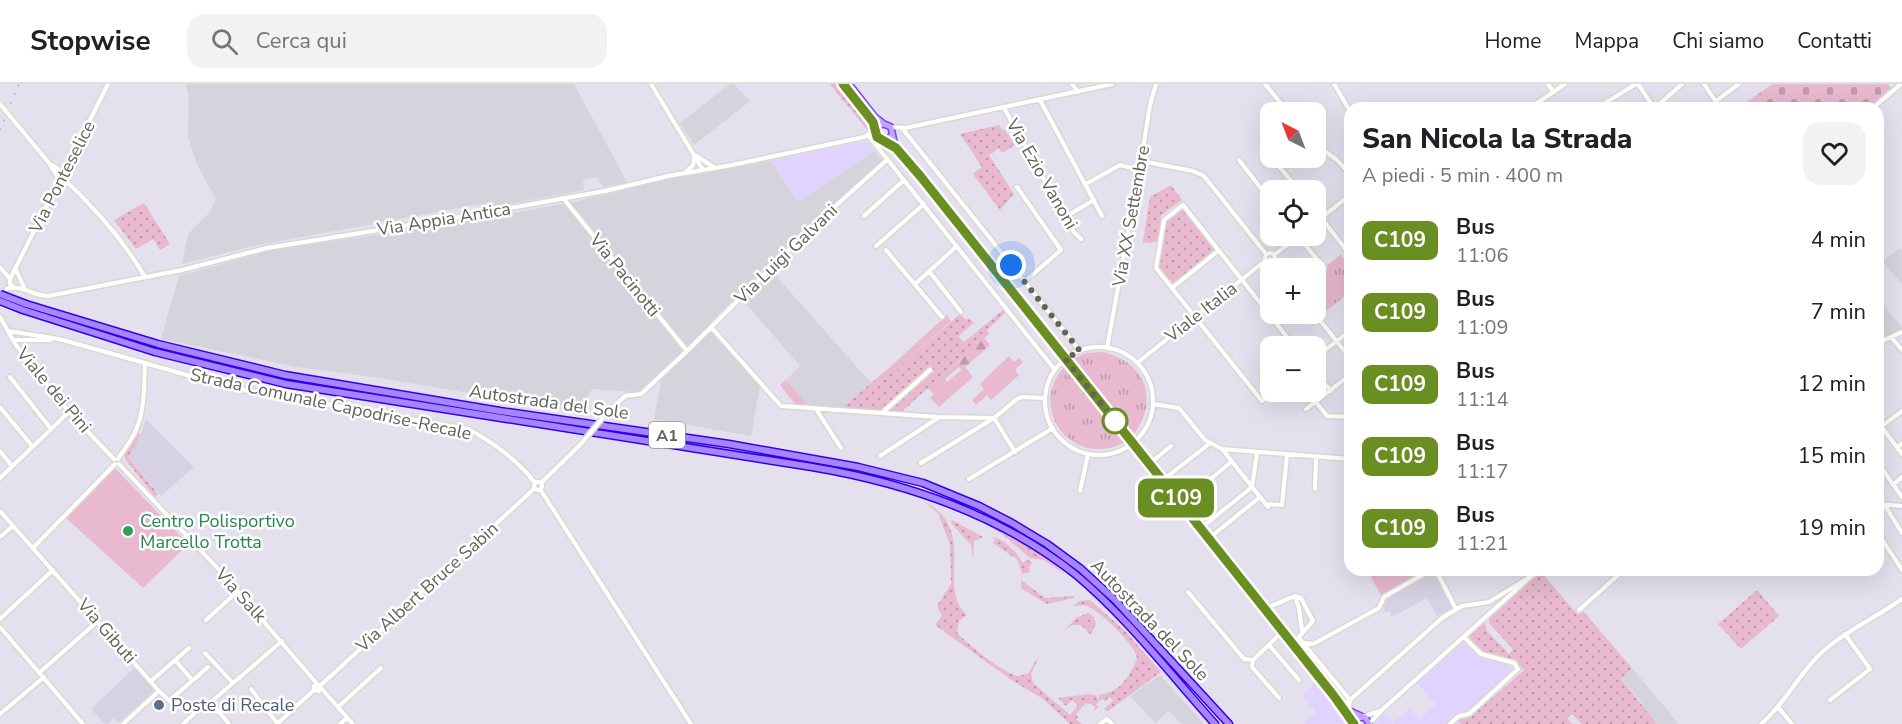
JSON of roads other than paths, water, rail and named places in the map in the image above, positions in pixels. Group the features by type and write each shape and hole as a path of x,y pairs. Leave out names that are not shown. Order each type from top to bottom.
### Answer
{"highway":[{"name":"Autostrada del Sole","path":"4,291 25,307 154,352 286,384 830,470 922,492 1009,530 1045,552 1076,575 1111,607 1215,724"},
{"name":"Autostrada del Sole","path":"0,303 25,307 158,344 285,375 500,411 729,444 858,467 923,483 979,506 1012,523 1047,544 1081,569 1115,600 1229,724"}],"main road":[{"path":"843,84 873,122 879,139 900,151"},
{"path":"849,84 874,116 891,127 892,135 900,151 1292,645 1341,704 1352,713 1368,720 1369,724"},
{"path":"876,130 879,125 884,124"},
{"path":"886,141 892,135"},
{"path":"1334,696 1354,724 1357,718 1362,716"}],"street":[{"name":"Via Ponteselice","path":"0,303 108,84"},
{"path":"651,84 703,170"},
{"path":"1072,84 1078,92"},
{"path":"891,127 903,128 1112,84"},
{"name":"Via XX Settembre","path":"1107,348 1142,161 1150,105 1156,84"},
{"path":"1265,84 1280,102"},
{"path":"1334,84 1345,102"},
{"path":"1548,84 1554,92"},
{"path":"1539,102 1565,84"},
{"path":"1606,102 1637,84 1650,102"},
{"path":"1661,102 1682,84"},
{"path":"1704,84 1716,101 1739,84"},
{"path":"1880,102 1901,84"},
{"path":"1040,100 1102,216"},
{"path":"1,107 62,180 89,202 145,277"},
{"name":"Via Ezio Vanoni","path":"1004,108 1065,218 1081,239"},
{"path":"892,135 903,128"},
{"path":"903,128 1080,351"},
{"name":"Via Appia Antica","path":"867,137 876,130"},
{"path":"867,137 888,159 1055,370"},
{"name":"Via Appia Antica","path":"15,287 36,295 48,296 182,270 267,248 613,190 684,173 867,137 879,139"},
{"path":"1326,152 1344,168"},
{"path":"695,155 715,168"},
{"path":"684,173 693,165 695,155"},
{"name":"Via Luigi Galvani","path":"606,414 625,396 641,394 811,228 888,159"},
{"path":"1239,160 1260,187"},
{"path":"1142,161 1193,171 1204,176 1266,254 1266,258"},
{"path":"49,163 64,173"},
{"path":"1086,184 1120,165 1140,170"},
{"path":"1280,168 1291,180"},
{"path":"864,216 904,180"},
{"path":"1017,187 1061,250 1025,281"},
{"name":"Via Pacinotti","path":"563,198 687,351"},
{"path":"1065,218 1094,200"},
{"path":"1326,214 1344,200"},
{"path":"876,246 924,204"},
{"path":"1260,398 1156,268 1164,220 1183,205 1286,336"},
{"path":"1326,224 1344,247"},
{"path":"915,284 957,246"},
{"path":"1274,258 1274,255 1286,246"},
{"path":"1307,246 1316,258"},
{"path":"886,250 942,317"},
{"path":"1172,288 1219,251"},
{"path":"1266,254 1270,252 1274,255"},
{"name":"Viale Italia","path":"1137,363 1260,266"},
{"path":"0,267 10,279 10,284 15,287"},
{"path":"16,270 25,290"},
{"path":"929,271 961,312"},
{"path":"10,279 16,276 19,280"},
{"path":"4,291 15,287 19,280"},
{"name":"Viale dei Pini","path":"0,317 13,340 69,412 117,461"},
{"path":"1323,324 1344,350"},
{"path":"711,327 781,406 938,417 994,418"},
{"path":"9,331 59,339"},
{"path":"1884,340 1902,333"},
{"path":"1326,349 1344,336"},
{"path":"1891,337 1902,350"},
{"path":"13,340 59,339"},
{"name":"Strada Comunale Capodrise-Recale","path":"59,339 232,388 468,429 487,439 512,458 538,486 691,724"},
{"path":"1107,348 1129,356 1148,378 1153,404 1147,426 1132,443 1124,448 1107,454 1088,454 1068,445 1053,428 1047,414 1045,398 1050,379 1065,359 1080,351 1107,348"},
{"path":"33,548 117,461 134,434 143,406 145,363"},
{"path":"145,375 148,370 161,368"},
{"path":"881,413 930,370"},
{"path":"10,377 51,429"},
{"path":"1326,394 1344,380"},
{"path":"1326,386 1330,391"},
{"path":"921,463 994,418 1017,399 1022,397 1045,398"},
{"path":"1306,409 1316,402 1327,416 1344,417"},
{"path":"1153,404 1179,408 1209,444 1222,449 1344,459"},
{"path":"0,408 32,446"},
{"path":"816,408 841,448"},
{"path":"1884,425 1902,411"},
{"path":"0,478 69,412"},
{"name":"Via Albert Bruce Sabin","path":"277,724 538,486 581,444 606,414"},
{"path":"880,456 938,417"},
{"path":"994,418 1015,452"},
{"path":"969,479 1053,428"},
{"path":"1884,433 1902,454"},
{"path":"1897,448 1902,443"},
{"path":"1168,477 1209,444"},
{"path":"1149,464 1171,446"},
{"path":"1222,449 1267,506 1282,505 1287,454"},
{"path":"0,451 12,466"},
{"path":"1200,529 1252,487 1257,453"},
{"path":"1080,491 1088,454"},
{"path":"1315,489 1316,457"},
{"name":"Via Salk","path":"117,461 238,591 282,641 317,688 326,694 353,724"},
{"path":"1181,504 1231,462"},
{"path":"1884,471 1902,497"},
{"path":"1894,484 1902,477"},
{"path":"1208,538 1260,497"},
{"path":"1884,504 1902,506"},
{"path":"1884,504 1902,533"},
{"name":"Via Gibuti","path":"0,511 159,691 181,705 219,712"},
{"path":"0,537 13,525"},
{"path":"1884,542 1902,570"},
{"path":"0,619 53,570"},
{"path":"1303,643 1313,644 1380,608 1384,597 1421,576"},
{"path":"1439,576 1456,609"},
{"path":"1341,704 1350,700 1442,618 1462,606 1489,602 1530,576"},
{"path":"1369,724 1531,576"},
{"path":"1579,610 1617,576"},
{"path":"206,620 238,591"},
{"path":"1188,592 1241,656 1253,660"},
{"path":"1292,645 1302,631 1295,596"},
{"path":"1264,609 1295,596 1301,598 1312,621 1311,625 1302,631"},
{"path":"1761,724 1778,707 1813,662 1845,634 1902,599"},
{"path":"1489,602 1491,613"},
{"path":"39,673 98,621"},
{"path":"0,627 83,724"},
{"path":"1279,698 1251,664 1282,632"},
{"path":"1830,700 1870,669 1845,634"},
{"path":"1450,724 1459,716 1469,714 1518,669 1514,663 1481,654 1464,637"},
{"path":"1299,638 1350,700 1349,707 1352,713"},
{"path":"229,724 211,702 282,641"},
{"path":"1310,652 1313,644"},
{"path":"1269,645 1299,680"},
{"path":"151,681 189,648"},
{"path":"205,653 233,683"},
{"path":"175,660 193,680"},
{"path":"170,700 208,667"},
{"path":"338,707 381,668"},
{"path":"0,714 44,677"},
{"path":"251,689 277,724"},
{"path":"123,724 159,691"},
{"path":"1778,707 1792,724"},
{"path":"183,724 199,709"},
{"path":"1362,716 1371,715 1383,709"},
{"path":"340,724 347,718"},
{"path":"1100,724 1107,719 1112,724"}],"railway":[{"path":"0,130 19,84"}],"place":[{"name":"Centro Polisportivo Marcello Trotta","path":"128,531"},
{"name":"Poste di Recale","path":"159,705"}]}
